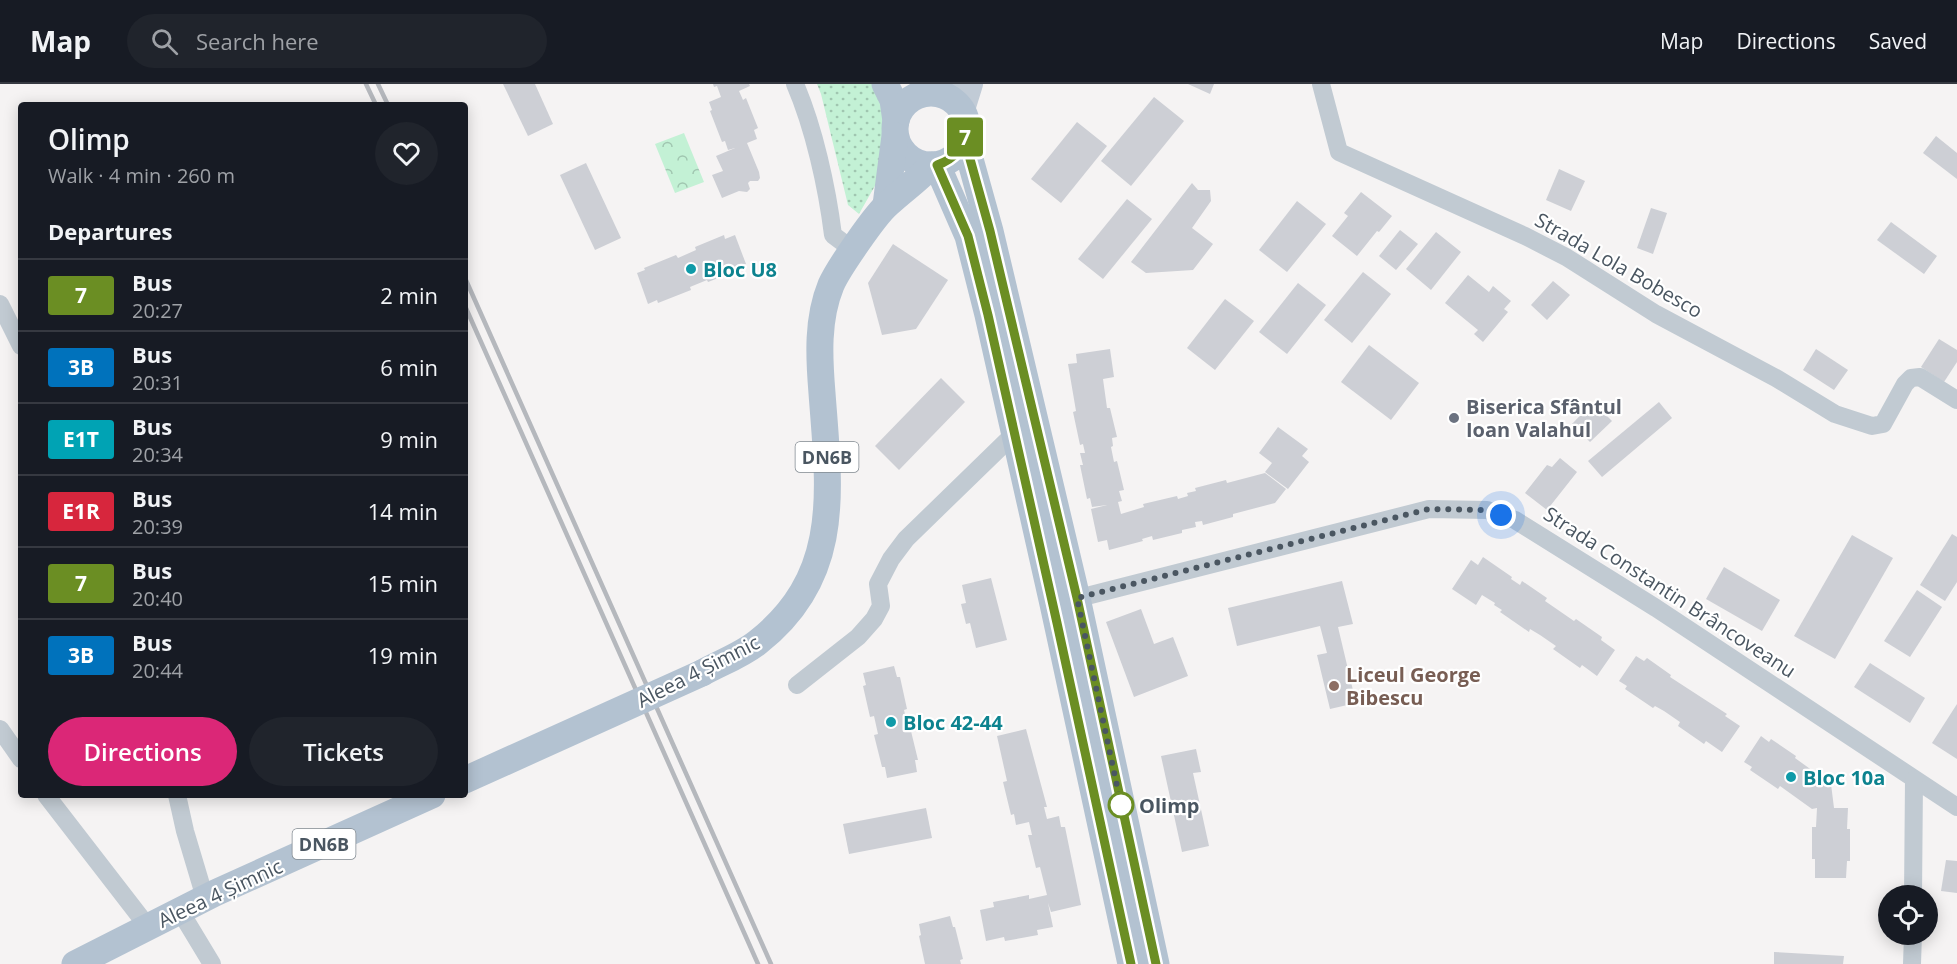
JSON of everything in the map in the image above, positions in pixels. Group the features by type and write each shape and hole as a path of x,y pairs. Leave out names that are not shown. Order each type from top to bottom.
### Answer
{"main road":[{"path":"885,84 893,100 899,146 913,160 922,164 935,165 946,162 961,148 971,84"},
{"path":"896,128 900,110 917,96 934,89 949,98 964,121 970,159 990,231 1065,601 1131,964"},
{"name":"Aleea 4 Șimnic","path":"886,205 896,128"},
{"name":"Aleea 4 Șimnic","path":"468,779 702,672 756,644 787,617 808,585 820,551 829,490 819,356 822,314 831,284 886,205 935,165"},
{"path":"935,165 968,236 1015,433 1065,601 1156,964"},
{"name":"Aleea 4 Șimnic","path":"75,964 210,896 425,798"}],"street":[{"path":"795,84 806,110 828,202 832,235 853,250"},
{"name":"Strada Lola Bobesco","path":"1321,84 1339,152 1525,236 1566,258 1656,314 1776,378 1835,414 1872,426 1883,424 1911,378 1920,377 1957,400"},
{"path":"0,304 18,340"},
{"path":"797,685 858,637 874,619 880,606 878,584 891,559 906,538 1015,433"},
{"name":"Strada Constantin Brâncoveanu","path":"1065,601 1429,509 1487,510 1515,520 1656,608 1957,807"},
{"path":"0,729 18,755"},
{"path":"1913,885 1914,780"},
{"path":"48,798 148,927"},
{"path":"178,798 185,831 210,896"},
{"path":"180,911 212,964"},
{"path":"1912,964 1913,945"}],"green space":[{"path":"817,84 874,84 881,93 883,135 876,184 859,214 848,205"},
{"path":"684,133 704,182 675,193 655,144"}],"building":[{"path":"503,84 535,84 553,124 528,136"},
{"path":"713,84 749,84 750,86 739,91 743,100 746,98 758,128 754,130 757,139 747,143 760,178 758,181 748,183 750,189 747,192 739,191 722,198 712,175 723,171 716,156 735,148 728,150 725,141 722,142 710,111 712,110 709,102 721,97 717,86 714,87"},
{"path":"1188,84 1214,84 1210,94"},
{"path":"1154,97 1184,121 1131,186 1101,161"},
{"path":"1077,122 1107,146 1061,203 1031,179"},
{"path":"1936,136 1957,153 1957,179 1923,153"},
{"path":"586,163 621,238 595,250 560,175"},
{"path":"1559,169 1585,181 1571,211 1546,200"},
{"path":"1192,183 1198,190 1210,190 1211,201 1192,228 1213,244 1193,270 1146,273 1131,262"},
{"path":"1361,192 1392,216 1357,256 1332,236 1348,216 1344,213"},
{"path":"1127,199 1152,219 1103,279 1078,259"},
{"path":"1297,201 1326,224 1287,272 1259,250"},
{"path":"1651,208 1667,213 1653,254 1637,248"},
{"path":"1891,222 1937,256 1924,274 1877,240"},
{"path":"1400,230 1418,244 1396,270 1379,256"},
{"path":"1436,232 1461,252 1431,290 1406,269"},
{"name":"Bloc U8","path":"724,235 725,239 735,235 746,264 738,267 739,270 690,287 691,290 658,303 657,300 648,304 637,273 676,255 678,258 696,250 695,247"},
{"path":"893,244 948,280 916,329 882,335 868,283"},
{"path":"1363,272 1391,294 1352,343 1324,320"},
{"path":"1468,275 1489,292 1493,286 1511,301 1504,309 1508,312 1483,342 1474,334 1478,330 1445,303"},
{"path":"1553,281 1570,295 1547,320 1531,305"},
{"path":"1298,283 1326,305 1287,354 1259,332"},
{"path":"1225,299 1254,321 1215,370 1187,348"},
{"path":"1939,339 1957,350 1957,362 1944,382 1921,367"},
{"path":"1369,345 1419,383 1391,420 1341,382"},
{"path":"1110,349 1114,377 1103,379 1107,408 1110,408 1117,437 1112,438 1113,446 1111,447 1124,490 1119,491 1122,501 1118,502 1121,514 1144,507 1143,504 1177,496 1178,499 1188,496 1187,493 1196,491 1195,488 1226,480 1227,483 1265,473 1286,489 1275,503 1203,525 1202,521 1195,522 1196,527 1182,530 1182,533 1153,540 1152,536 1142,539 1143,541 1109,550 1107,540 1098,542 1091,509 1107,505 1092,507 1090,498 1087,499 1080,465 1083,465 1080,453 1085,453 1083,444 1080,445 1073,412 1076,411 1068,364 1077,363 1076,354"},
{"path":"1816,349 1848,370 1834,390 1803,370"},
{"path":"941,378 965,402 899,470 875,446"},
{"path":"1593,402 1612,421 1590,442 1572,424"},
{"path":"1659,402 1672,418 1602,477 1588,461"},
{"path":"1278,427 1308,449 1302,456 1309,462 1288,489 1265,472 1272,463 1259,453"},
{"path":"1560,458 1577,472 1547,510 1525,493 1547,465 1552,467"},
{"path":"1952,534 1957,537 1957,582 1945,601 1920,585"},
{"path":"1852,535 1893,558 1835,659 1794,636"},
{"path":"1483,557 1520,585 1522,581 1547,598 1545,601 1602,637 1601,640 1615,650 1597,676 1582,665 1580,668 1553,649 1556,646 1540,635 1530,629 1529,632 1500,612 1502,610 1494,605 1495,603 1482,595 1476,605 1452,589 1471,560 1478,565"},
{"path":"1724,567 1780,600 1762,631 1706,599"},
{"path":"991,578 1007,640 976,648 970,623 966,624 961,604 966,603 962,585"},
{"path":"1342,581 1353,624 1338,627 1356,703 1330,709 1317,655 1327,653 1320,626 1237,646 1228,608"},
{"path":"1917,590 1942,607 1910,657 1884,641"},
{"path":"1141,609 1154,644 1173,637 1188,676 1134,697 1106,622"},
{"path":"1636,656 1644,661 1647,658 1671,675 1670,677 1727,714 1725,716 1740,726 1722,752 1706,741 1704,744 1678,726 1680,722 1655,706 1653,708 1625,689 1627,686 1619,681"},
{"path":"1870,663 1925,698 1910,723 1854,687"},
{"name":"Bloc 42-44","path":"894,666 897,677 900,677 907,709 904,710 918,760 915,760 917,772 887,778 874,735 878,734 874,716 870,717 863,686 866,685 863,673"},
{"path":"1957,704 1957,759 1932,743"},
{"path":"1026,729 1047,807 1044,807 1047,819 1059,816 1061,827 1065,827 1081,905 1051,912 1048,903 1053,927 1037,930 1038,935 1005,941 1004,937 986,941 980,910 994,907 993,902 1029,895 1029,899 1047,895 1040,867 1036,868 1028,835 1032,835 1029,822 1016,825 1014,814 1011,815 1003,782 1007,781 997,736"},
{"path":"1761,736 1769,742 1771,739 1796,756 1795,758 1831,784 1834,808 1848,808 1850,861 1847,861 1846,878 1815,878 1815,859 1812,859 1812,827 1816,827 1817,808 1812,809 1780,786 1778,789 1750,770 1752,767 1744,762"},
{"path":"1196,749 1201,772 1193,773 1209,846 1182,852 1161,756"},
{"path":"926,808 932,838 849,854 843,824"},
{"path":"1946,860 1957,861 1957,893 1941,891"},
{"path":"950,916 963,959 960,960 961,964 925,964 919,924"},
{"path":"1774,952 1844,956 1843,964 1774,964"}],"railway":[{"path":"366,84 375,102"},
{"path":"378,84 387,102"},
{"path":"468,285 771,964"},
{"path":"468,313 758,964"}],"bus line":[{"name":"7","path":"1131,964 988,315 968,236 937,165 955,156 965,139 966,129 970,159 990,231 1077,598 1156,964"}],"place":[{"name":"Bloc U8","path":"691,269"},
{"name":"Biserica Sfântul Ioan Valahul","path":"1454,418"},
{"name":"Liceul George Bibescu","path":"1334,686"},
{"name":"Bloc 42-44","path":"891,722"},
{"name":"Bloc 10a","path":"1791,777"},
{"name":"Olimp","path":"1121,805"}],"route":[{"path":"1121,805 1077,598 1429,509 1487,510 1501,515"}]}
